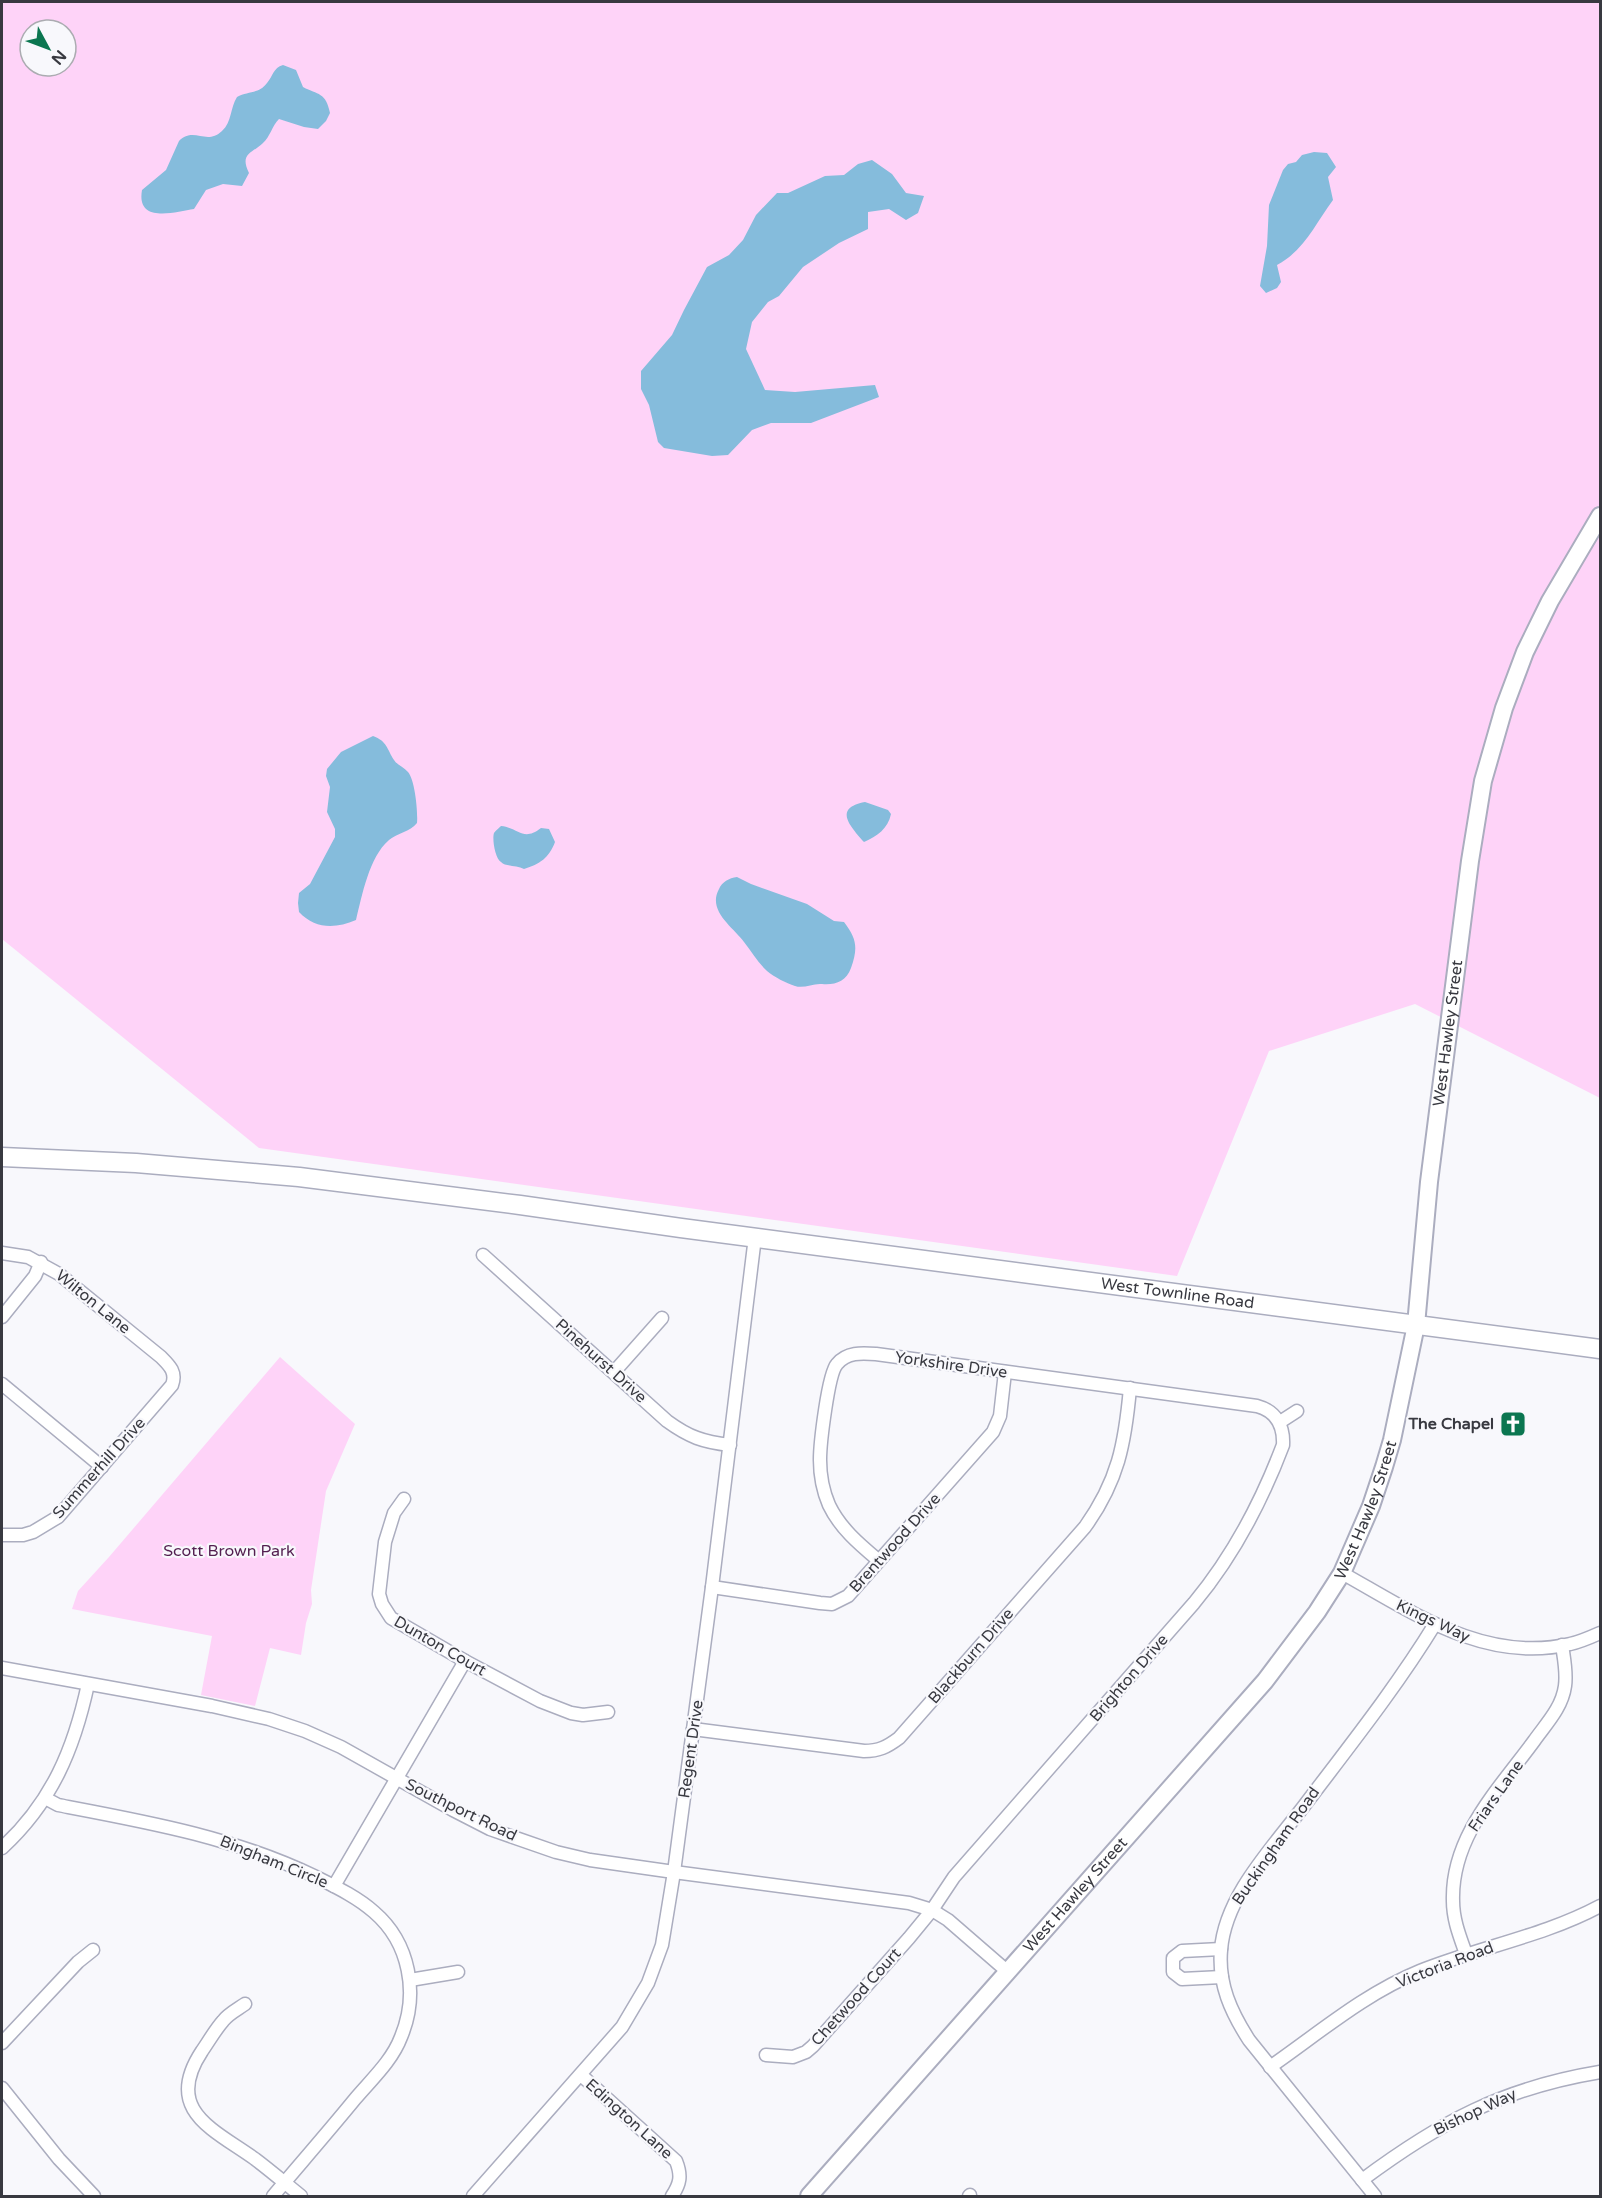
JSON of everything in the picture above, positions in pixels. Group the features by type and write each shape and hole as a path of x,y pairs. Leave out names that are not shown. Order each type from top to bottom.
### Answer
{"main road":[{"name":"West Townline Road","path":"2,1156 93,1160 299,1177 1600,1349"}],"street":[{"name":"West Hawley Street","path":"809,2196 1265,1681 1317,1612 1342,1573 1371,1506 1384,1467 1416,1324 1429,1182 1470,861 1483,781 1504,708 1526,652 1551,601 1600,516"},
{"name":"Regent Drive","path":"473,2196 622,2026 648,1983 662,1945 712,1587 755,1237"},
{"name":"Wilton Lane","path":"2,1253 17,1254 41,1262 59,1274 161,1357 173,1372"},
{"name":"Pinehurst Drive","path":"483,1255 667,1421 686,1435 706,1442 730,1445"},
{"path":"2,1317 35,1276 41,1262"},
{"path":"614,1372 662,1318"},
{"name":"Yorkshire Drive","path":"878,1560 838,1521 823,1488 820,1459 830,1382 834,1369 844,1358 860,1353 1257,1406 1270,1412 1280,1422"},
{"name":"Summerhill Drive","path":"2,1535 22,1534 43,1527 58,1517 172,1385 173,1372"},
{"name":"Brentwood Drive","path":"712,1587 832,1604 848,1596 993,1432 1000,1416 1005,1372"},
{"path":"2,1384 102,1467"},
{"name":"Blackburn Drive","path":"693,1729 864,1751 884,1749 899,1738 1085,1527 1099,1508 1116,1473 1130,1388"},
{"path":"1280,1422 1297,1411"},
{"name":"Brighton Drive","path":"932,1910 954,1877 1194,1603 1218,1572 1242,1536 1268,1485 1283,1445 1284,1436 1280,1422"},
{"name":"Dunton Court","path":"404,1498 394,1513 385,1542 379,1594 391,1618 540,1701 571,1713 583,1715 608,1712"},
{"name":"Kings Way","path":"1342,1573 1435,1624 1469,1639 1490,1645 1531,1648 1562,1645 1600,1633"},
{"name":"Buckingham Road","path":"1375,2196 1270,2067 1235,2018 1222,1977 1221,1949 1234,1903 1376,1709 1435,1624"},
{"name":"Friars Lane","path":"1466,1954 1456,1927 1453,1903 1458,1860 1471,1829 1556,1711 1565,1688 1566,1675 1562,1645"},
{"path":"334,1886 465,1661"},
{"name":"Southport Road","path":"2,1668 212,1706 269,1719 305,1731 341,1747 490,1829 532,1844 590,1860 909,1903 932,1910"},
{"path":"2,1848 33,1815 64,1765 74,1739 88,1684"},
{"name":"Bingham Circle","path":"45,1798 58,1805 172,1827 226,1841 271,1857 334,1886 363,1903 388,1926 400,1946 410,1980 410,2003 401,2038 393,2053 273,2196"},
{"name":"Victoria Road","path":"1270,2067 1363,2001 1418,1972 1466,1954 1560,1925 1600,1906"},
{"path":"932,1910 948,1920 1008,1972"},
{"name":"Chetwood Court","path":"766,2055 793,2057 806,2052 813,2046 932,1910"},
{"path":"1221,1949 1182,1951 1173,1958 1173,1971 1182,1979 1222,1977"},
{"path":"2,2043 78,1962 93,1950"},
{"path":"410,1980 458,1972"},
{"path":"245,2004 224,2019 196,2060 190,2072 188,2097 197,2117 207,2127 256,2159 302,2196"},
{"name":"Bishop Way","path":"1362,2180 1432,2131 1469,2112 1537,2086 1600,2072"},
{"name":"Edington Lane","path":"581,2075 676,2161 680,2170 680,2184 672,2196"},
{"path":"2,2088 59,2159 94,2196"}],"green space":[{"path":"2,2 1600,2 1600,1098 1415,1004 1269,1051 1177,1276 259,1148 2,939"},
{"name":"Scott Brown Park","path":"280,1357 355,1424 326,1491 311,1590 312,1604 306,1623 301,1655 270,1648 255,1706 201,1695 212,1636 72,1609 78,1591"}],"water":[{"path":"283,65 296,70 303,87 324,98 330,113 326,121 318,129 279,119 265,141 246,157 249,173 242,186 223,184 206,190 194,209 159,213 145,208 142,201 142,190 166,170 179,141 190,135 211,137 222,131 228,123 237,97 264,87 275,70"},
{"path":"1314,152 1327,153 1336,167 1328,177 1333,200 1309,236 1295,252 1277,265 1281,282 1277,288 1266,293 1260,286 1267,246 1269,205 1283,170 1288,164 1296,162 1302,155"},
{"path":"872,160 892,174 906,193 924,196 918,213 906,220 889,209 868,212 868,229 839,243 803,267 779,296 768,302 752,322 746,349 765,390 795,392 875,385 879,397 811,423 771,423 752,430 728,455 712,456 664,448 658,442 649,405 641,389 641,371 672,335 707,267 729,255 743,240 756,215 777,193 788,193 825,176 844,175 858,164"},
{"path":"373,736 384,743 395,762 410,776 416,796 417,823 389,840 376,856 367,877 356,920 333,926 312,922 299,912 298,903 299,893 310,884 335,837 335,829 327,812 330,787 326,776 327,769 341,752"},
{"path":"865,802 888,810 891,814 881,831 864,842 850,824 847,813 855,805"},
{"path":"501,826 525,834 541,828 549,829 555,842 553,848 543,860 524,869 503,864 496,853 493,836"},
{"path":"737,877 807,904 834,921 844,922 855,944 855,955 846,977 836,983 798,987 780,980 767,971 723,918 716,904 716,897 722,884"}],"place":[{"name":"The Chapel","path":"1513,1424"}]}
